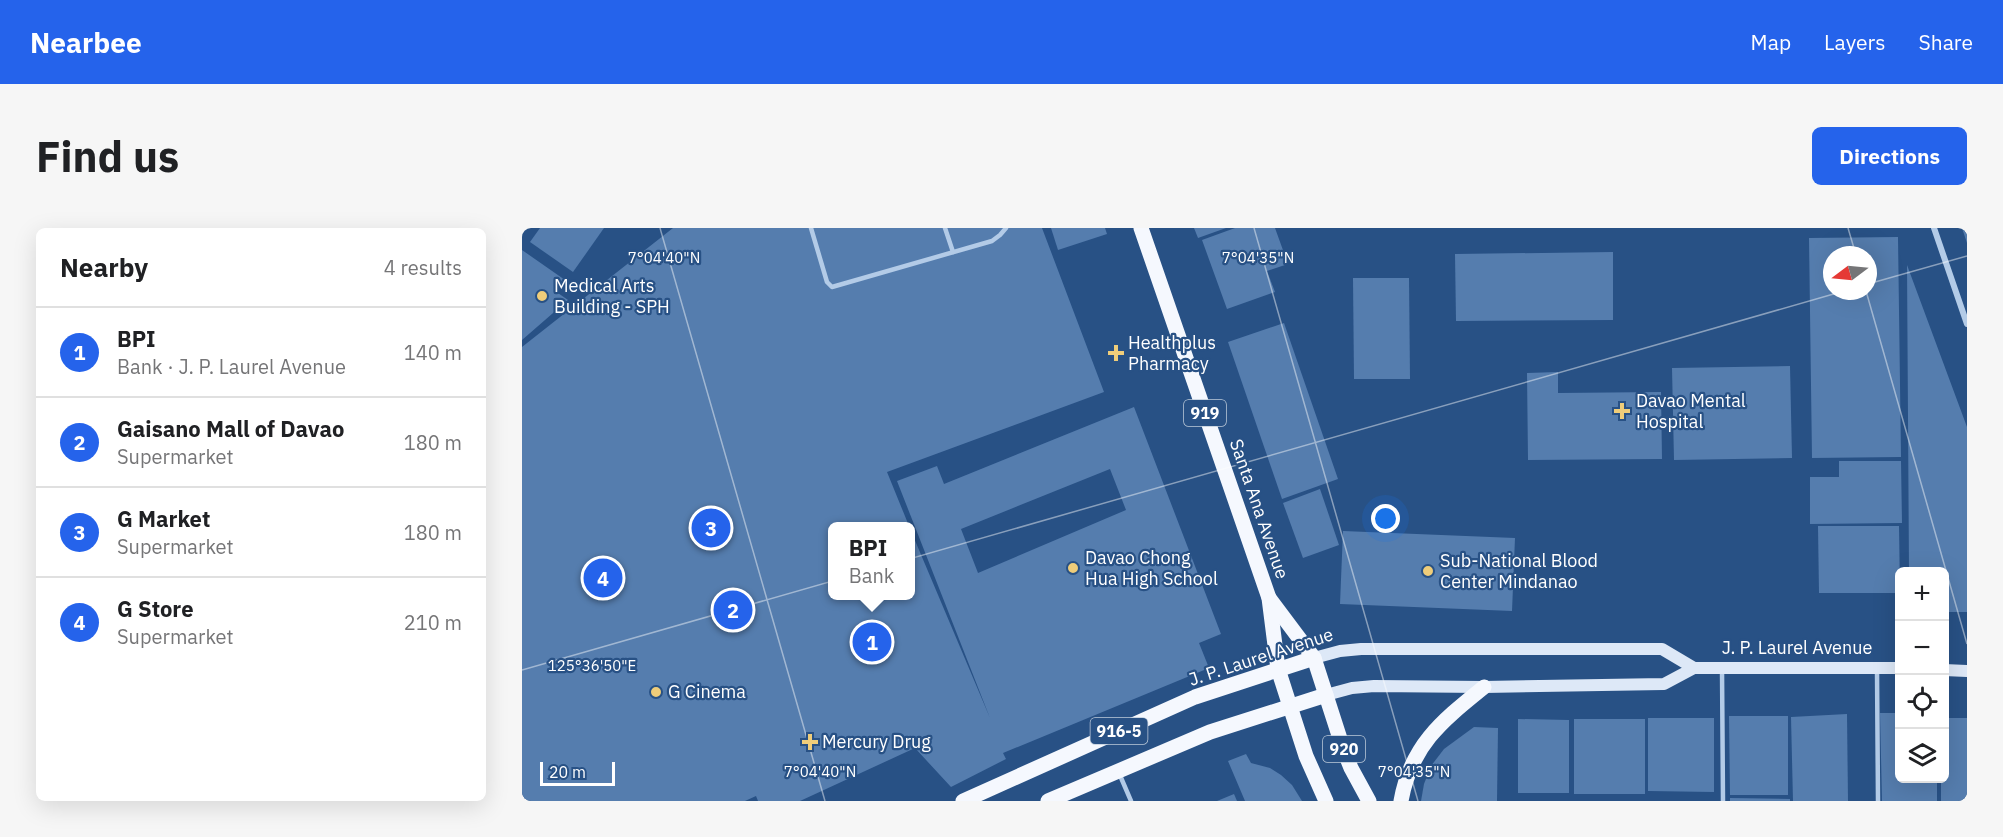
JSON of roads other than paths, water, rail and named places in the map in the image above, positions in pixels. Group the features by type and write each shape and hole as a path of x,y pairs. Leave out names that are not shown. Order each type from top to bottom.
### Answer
{"main road":[{"name":"Santa Ana Avenue","path":"1141,228 1269,598 1278,669"},
{"name":"Santa Ana Avenue","path":"1269,598 1314,658"},
{"name":"J. P. Laurel Avenue","path":"963,801 1195,697 1340,651 1360,649 1662,649 1694,668"},
{"name":"919","path":"1314,658 1326,695"},
{"name":"J. P. Laurel Avenue","path":"1048,801 1210,732 1352,688 1664,684 1694,668 1895,668"},
{"name":"919","path":"1278,669 1290,706"},
{"path":"1949,670 1967,671"},
{"path":"1401,801 1407,775 1424,743 1447,717 1484,687"},
{"name":"920","path":"1326,695 1351,768 1369,801"},
{"name":"920","path":"1290,706 1306,756 1326,801"}],"street":[{"path":"1934,228 1967,324"}],"lane":[{"path":"811,228 826,282 832,287 992,241 1006,228"},
{"path":"945,228 953,252"},
{"path":"1722,667 1723,801"},
{"path":"1877,667 1878,801"},
{"path":"1119,771 1131,801"}],"place":[{"name":"Medical Arts Building - SPH","path":"542,296"},
{"name":"Healthplus Pharmacy","path":"1116,353"},
{"name":"Davao Mental Hospital","path":"1622,411"},
{"name":"G Market","path":"711,528"},
{"name":"Davao Chong Hua High School","path":"1073,568"},
{"name":"Sub-National Blood Center Mindanao","path":"1428,571"},
{"name":"G Store","path":"603,578"},
{"name":"Gaisano Mall of Davao","path":"733,610"},
{"name":"BPI","path":"872,642"},
{"name":"G Cinema","path":"656,692"},
{"name":"Mercury Drug","path":"810,742"}]}
